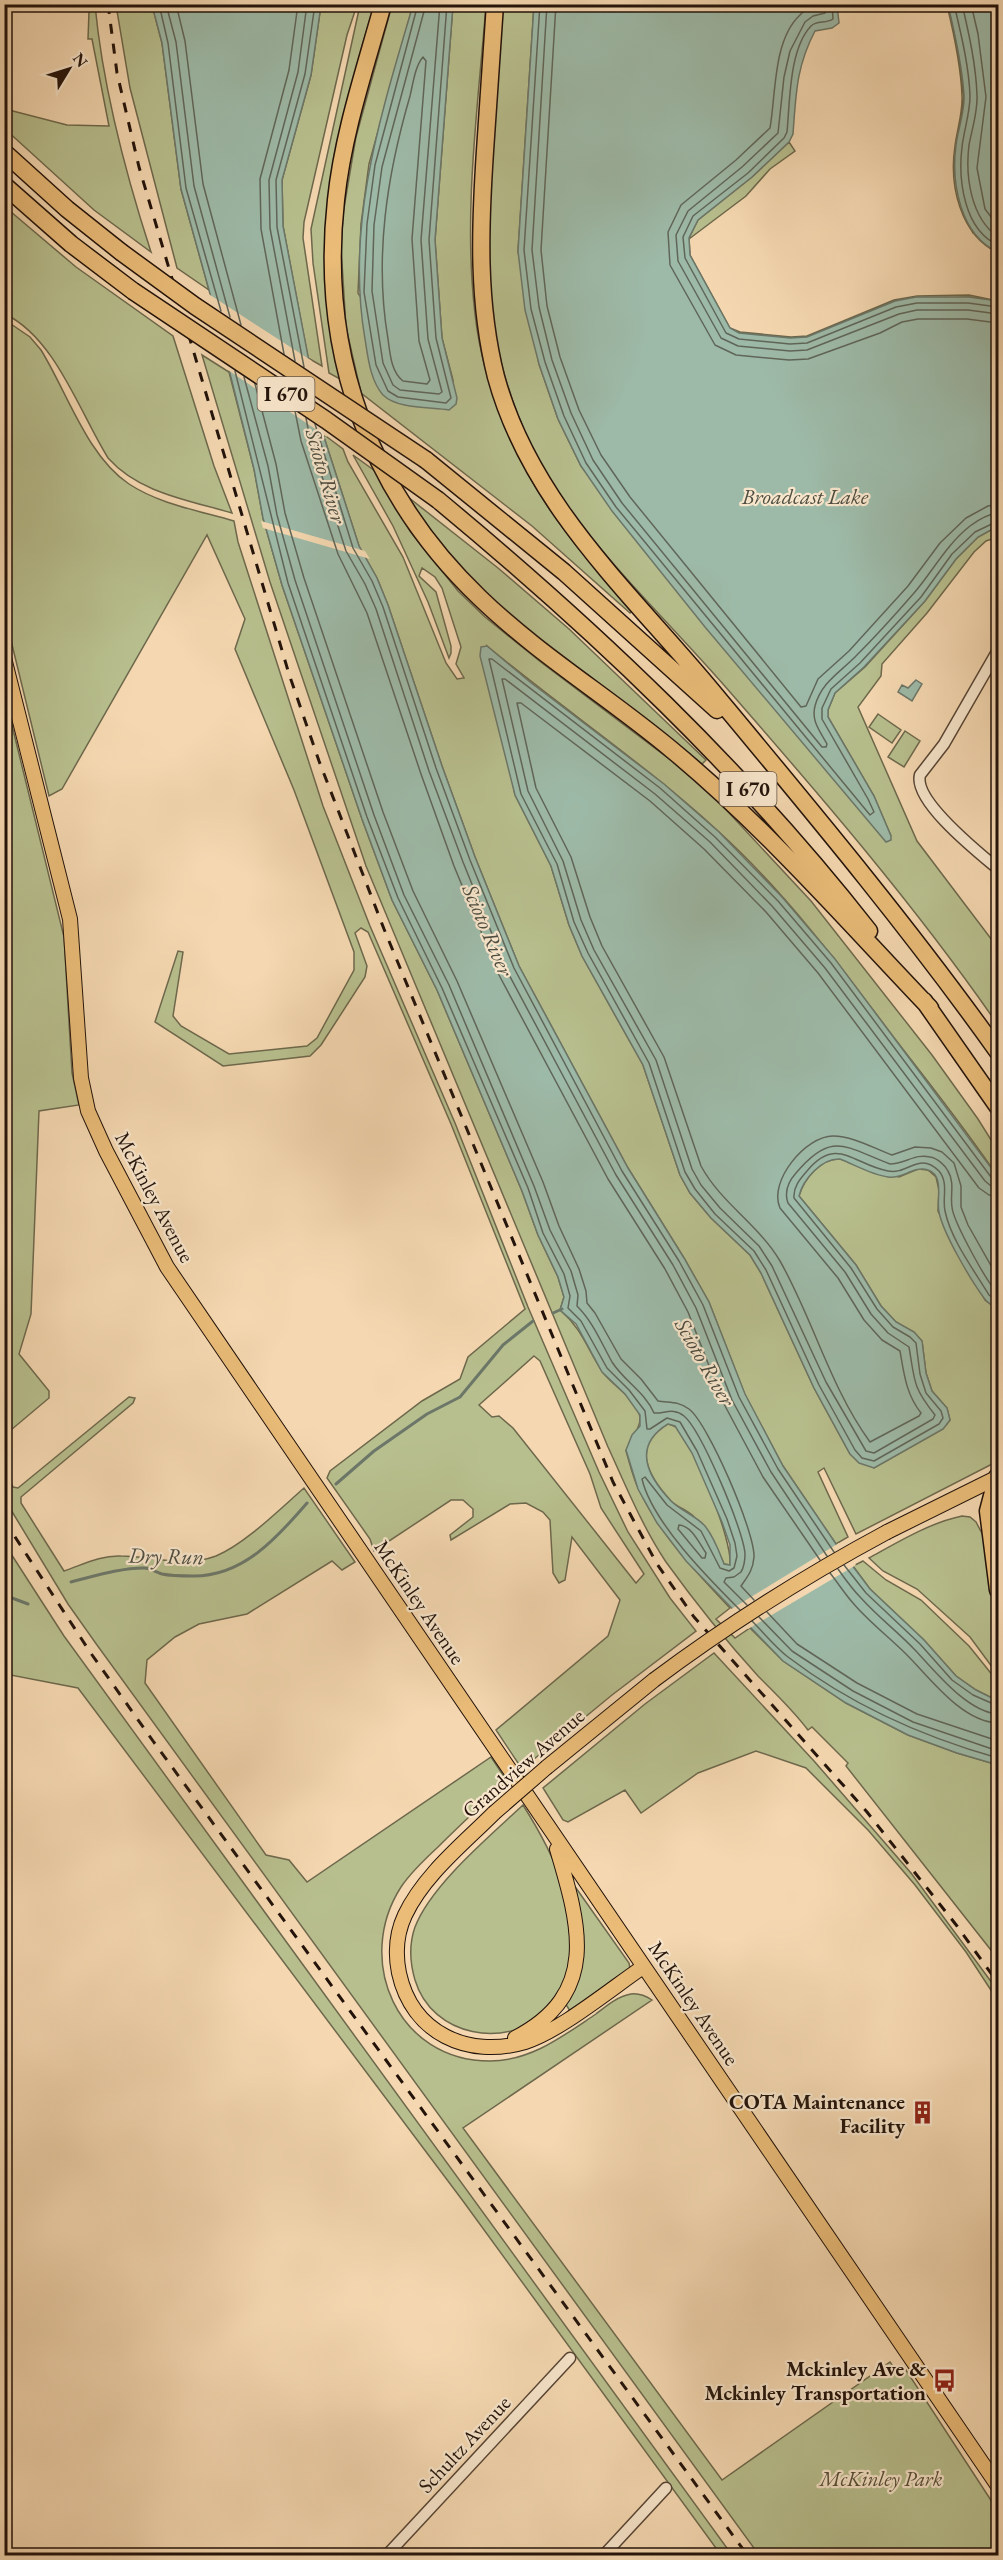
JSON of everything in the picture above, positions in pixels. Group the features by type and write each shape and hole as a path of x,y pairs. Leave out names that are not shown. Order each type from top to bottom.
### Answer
{"highway":[{"path":"383,4 357,95 341,167 332,250 333,291 337,328 348,382 369,441 396,495 447,564 482,600 519,634 668,746 713,784 930,1008"},
{"path":"495,4 481,237 481,281 486,328 497,378 516,433 539,480 572,528 756,744"},
{"name":"I 670","path":"4,152 67,209 121,252 195,306 426,460 564,572 756,744 866,876 947,980 999,1052"},
{"name":"I 670","path":"9,189 71,244 133,291 326,420 438,500 510,559 607,647 748,789 829,880 930,1008 999,1107"},
{"path":"998,1479 988,1511 999,1590"}],"main road":[{"name":"McKinley Avenue","path":"4,658 70,919 83,1094 106,1152 173,1277 999,2486"},
{"name":"Grandview Avenue","path":"644,1967 542,2034 527,2041 497,2048 475,2047 450,2040 425,2023 403,1989 396,1952 403,1920 421,1888 494,1813 654,1680 749,1612 822,1567 887,1532 998,1479"},
{"path":"497,2048 529,2030 555,2009 571,1984 575,1969 578,1942 576,1929 569,1889 552,1833"}],"street":[{"path":"999,650 944,744 920,775 919,781 923,792 950,826 999,869"},
{"name":"Schultz Avenue","path":"386,2556 570,2358"},
{"path":"603,2556 666,2488"}],"green space":[{"path":"85,5 95,5 103,68 116,130 151,252 94,210 5,129 5,109 67,125 109,126 92,39 88,39 89,12"},
{"path":"116,5 152,5 162,43 181,189 209,290 177,268 130,88"},
{"path":"321,5 357,5 347,35 304,222 303,238 322,366 308,358 283,226 282,180 311,75"},
{"path":"360,5 374,5 338,145 330,190 326,235 326,281 330,329 340,379 329,373 313,263 311,229"},
{"path":"392,5 413,5 369,164 361,224 358,293 431,407 449,409 453,380 442,338 435,240 453,5 486,5 471,198 472,276 482,356 502,418 540,495 577,547 632,611 630,613 532,526 361,393 346,327 341,247 343,214 356,137"},
{"path":"502,5 534,5 518,251 539,364 558,419 581,466 891,836 874,796 828,717 828,710 835,693 865,667 925,601 956,559 978,537 998,526 998,537 986,541 974,552 927,613 882,664 881,676 858,707 917,841 998,948 998,1025 900,893 830,809 723,684 587,532 556,491 524,431 502,366 492,310 489,240 490,173"},
{"path":"947,5 956,38 964,97 954,169 955,146 962,108 957,50"},
{"path":"789,142 795,151 770,169 746,196 689,239 698,220 752,177"},
{"path":"954,169 964,216 960,207"},
{"path":"4,206 76,267 173,336 214,466 232,513 165,494 149,487 134,480 108,458 52,358 23,325 5,314"},
{"path":"974,234 998,253 985,245"},
{"path":"969,295 998,301 969,297 895,301 807,337 790,338 739,333 730,328 740,332 791,337 807,336 894,300 917,296"},
{"path":"5,320 30,337 41,350 79,422 101,457 114,472 129,484 153,497 234,521 238,542 323,806 370,926 455,1123 528,1307 599,1472 628,1532 670,1598 696,1631 612,1695 522,1769 496,1730 608,1636 620,1600 572,1537 565,1580 559,1583 553,1573 550,1520 543,1512 526,1503 510,1504 451,1540 450,1535 473,1517 473,1509 463,1500 451,1500 374,1551 370,1539 327,1478 330,1471 422,1401 460,1379 468,1357 525,1309 451,1124 368,932 361,928 355,933 367,966 365,977 321,1045 310,1056 223,1066 155,1022 178,951 183,952 173,1016 181,1026 229,1054 307,1046 317,1038 354,970 354,952 294,790 235,649 245,619 207,535 62,789 49,796 5,616","holes":["534,1356 540,1361 590,1474 601,1508 644,1574 636,1583 513,1428 499,1416 492,1417 479,1405"]},
{"path":"202,355 229,372 254,469 263,518 282,585 362,819 392,900 437,990 522,1191 538,1235 558,1277 564,1297 560,1310 579,1332 602,1371 638,1410 639,1425 626,1451 639,1490 668,1538 730,1608 716,1619 735,1638 750,1628 783,1661 846,1703 908,1735 998,1765 998,1959 846,1766 848,1763 812,1727 808,1730 710,1620 666,1562 642,1520 608,1447 366,866 270,582"},
{"path":"323,434 343,449 348,462 403,557 446,663 457,679 464,678 456,664 461,647 442,588 435,577 422,568 419,576 436,592 451,646 449,658 428,602 393,526 353,455 375,471 410,531 458,591 485,617 676,764 717,800 811,901 932,1055 978,1119 998,1151 998,1177 852,982 766,878 690,806 487,646 515,795 551,866 569,925 582,956 643,1065 680,1175 690,1193 711,1218 750,1255 761,1273 814,1388 850,1454 874,1468 943,1429 950,1420 947,1408 932,1391 926,1373 922,1341 914,1332 896,1322 881,1306 856,1265 799,1196 814,1171 826,1162 840,1159 899,1177 918,1169 928,1170 936,1177 939,1190 938,1211 985,1300 998,1309 998,1461 856,1534 824,1468 818,1472 848,1537 836,1544 783,1466 745,1395 709,1302 628,1168 519,966 475,857 388,605 377,578 359,546"},
{"path":"408,497 498,568 569,629 706,760 702,764 517,622 457,564"},
{"path":"4,693 64,937 72,1073 79,1105 39,1111 31,1314 19,1354 49,1391 49,1398 5,1435"},
{"path":"878,714 901,730 892,743 869,727"},
{"path":"905,731 920,741 904,767 888,757"},
{"name":"McKinley Park","path":"129,1397 135,1398 133,1403 21,1497 21,1503 64,1571 114,1556 192,1561 216,1556 250,1535 304,1488 355,1562 342,1570 332,1561 247,1614 199,1624 175,1637 147,1660 145,1683 266,1855 289,1860 307,1882 491,1757 507,1781 414,1871 401,1887 388,1915 382,1945 384,1974 393,2001 409,2025 430,2044 458,2057 490,2061 505,2060 546,2046 621,1997 637,1994 652,2000 463,2128 722,2480 890,2362 897,2372 904,2367 998,2511 998,2555 759,2555 97,1645 68,1604 5,1500 5,1470 13,1487 18,1488"},
{"path":"667,1424 676,1427 684,1437 702,1472 719,1515 730,1565 724,1564 703,1528 692,1515 671,1501 650,1471 647,1461 649,1442"},
{"path":"962,1516 970,1517 976,1522 985,1539 998,1611 998,1675 970,1637 917,1589 883,1571 869,1558 926,1528"},
{"path":"4,1543 64,1636 732,2555 721,2555 463,2201 78,1688 5,1674"},
{"path":"863,1561 886,1580 921,1600 969,1646 998,1682 998,1701 976,1690 956,1676 924,1640 870,1589 853,1566"},
{"path":"714,1653 814,1761 911,1873 998,1991 998,2001 966,1952 915,1885 868,1830 806,1768 756,1751 698,1773 641,1813 625,1790 568,1822 563,1820 543,1788 645,1704"},
{"path":"523,1805 545,1843 563,1884 572,1927 571,1971 550,2009 531,2023 512,2031 472,2032 454,2025 437,2014 424,1999 412,1967 413,1933 423,1911 448,1878"},
{"path":"576,1888 629,1963 630,1968 570,2011 565,2003 573,1988 574,1889"}],"water":[{"name":"Scioto River","path":"152,5 321,5 311,75 282,180 283,226 323,434 359,546 377,578 388,605 475,857 519,966 628,1168 709,1302 745,1394 783,1466 870,1589 924,1640 956,1676 976,1690 998,1701 998,1765 908,1735 846,1703 783,1661 686,1561 657,1523 638,1489 626,1450 632,1435 640,1426 640,1415 625,1394 602,1372 576,1324 560,1310 564,1297 558,1277 538,1235 522,1191 437,990 392,900 282,585 263,518 254,469 209,290 181,189 162,43","holes":["668,1424 675,1426 692,1453 722,1522 730,1545 730,1565 724,1564 714,1539 705,1526 671,1501 655,1482 650,1471 647,1461 650,1442"]},
{"path":"413,5 453,5 435,240 442,338 457,398 456,404 449,410 405,405 389,400 383,395 370,368 360,296 363,212 370,170 378,128"},
{"name":"Broadcast Lake","path":"534,5 837,5 839,23 832,28 815,31 804,57 798,81 793,134 789,142 752,177 698,220 689,238 690,255 730,328 739,333 790,338 807,337 895,301 916,297 969,297 998,301 998,526 978,537 956,559 925,601 864,667 835,693 828,710 828,717 874,796 891,840 886,842 705,627 612,511 581,466 558,419 539,364 525,310 518,251"},
{"path":"948,5 998,5 998,252 985,244 975,233 967,221 957,191 955,160 964,95 956,38"},
{"path":"487,646 530,682 664,784 719,832 782,897 835,959 998,1177 998,1309 985,1300 951,1243 939,1212 939,1188 933,1173 918,1169 888,1177 840,1159 820,1166 801,1189 799,1196 856,1265 881,1306 896,1322 914,1332 922,1341 926,1373 932,1391 947,1408 950,1420 943,1429 874,1468 859,1463 850,1454 814,1388 761,1273 750,1255 711,1218 690,1193 680,1175 643,1065 582,956 569,925 551,866 515,795 480,656 481,647"},
{"path":"916,680 922,684 912,701 898,692 902,685 908,688"}],"pier":[{"path":"207,293 312,361 327,437 225,368"},
{"path":"261,521 365,551 370,559 263,528"},
{"path":"839,1543 856,1565 748,1629 728,1611"}],"waterway":[{"name":"Dry Run","path":"553,1313 562,1309"},
{"name":"Dry Run","path":"336,1484 374,1451 427,1414 460,1397 503,1345 533,1321"},
{"name":"Dry Run","path":"71,1582 135,1568 146,1568 173,1576 194,1576 228,1570 258,1553 307,1503"},
{"name":"Dry Run","path":"4,1595 28,1604"}],"railway":[{"path":"108,4 117,73 139,167 289,674 319,761 384,929 613,1482 657,1564 694,1617 867,1812 957,1926 998,1983"},
{"path":"4,1520 90,1652 153,1741 748,2556"}],"place":[{"name":"COTA Maintenance Facility","path":"923,2113"},
{"name":"Mckinley Ave & Mckinley Transportation","path":"944,2380"}]}
